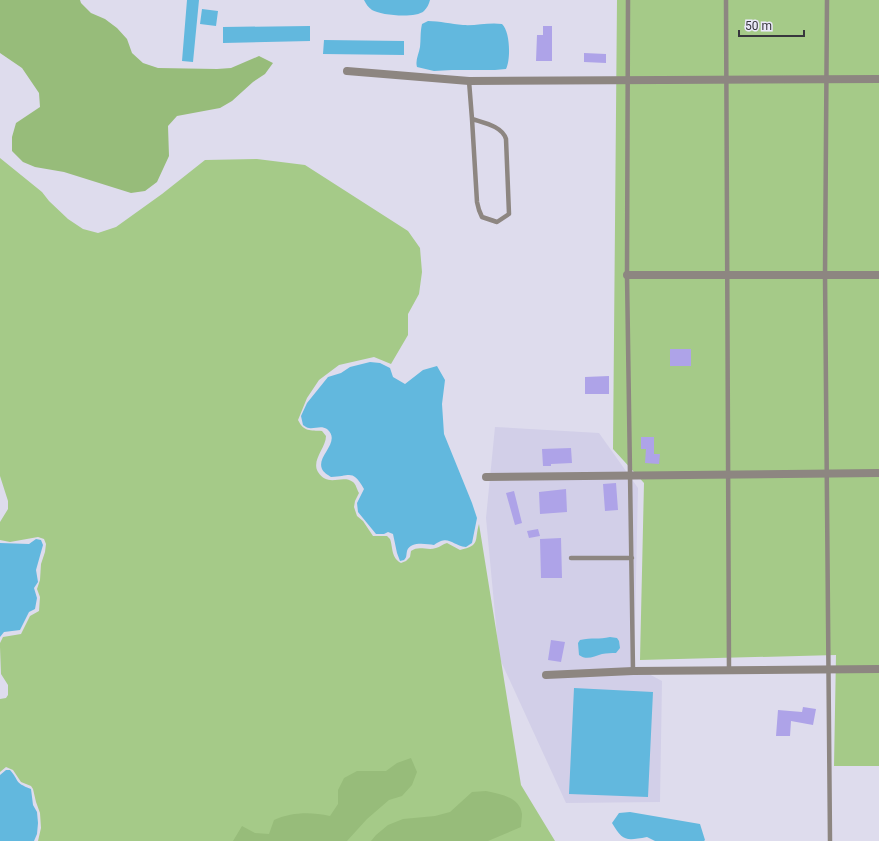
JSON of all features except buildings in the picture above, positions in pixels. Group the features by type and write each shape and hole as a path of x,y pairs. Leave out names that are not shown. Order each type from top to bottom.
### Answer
{"street":[{"path":"347,71 469,81 628,79 879,79"},
{"path":"627,275 879,275"},
{"path":"486,477 879,473"},
{"path":"546,675 633,671 879,669"}],"lane":[{"path":"628,0 627,275 633,671"},
{"path":"726,0 729,670"},
{"path":"827,0 825,275 830,841"},
{"path":"469,81 477,202 482,217 497,222 509,214 506,139 504,134 498,129 472,119"},
{"path":"571,558 632,558"}],"shaded area":[{"path":"495,427 599,433 638,488 634,666 662,681 660,802 566,803 499,657 486,518"}],"green space":[{"path":"0,0 80,0 91,13 105,19 117,28 127,39 132,53 143,63 158,68 231,68 259,56 273,63 265,74 253,82 232,101 220,108 177,116 168,126 169,156 157,182 145,191 131,193 64,172 35,167 23,162 12,151 12,137 16,123 40,107 39,93 22,68 0,53"},
{"path":"617,0 879,0 879,766 834,766 836,655 640,660 644,483 613,449"},
{"path":"0,158 42,192 49,201 68,219 83,229 98,233 116,227 162,194 205,160 257,159 305,165 408,231 420,248 422,272 419,294 408,314 408,335 391,364 374,357 339,365 319,380 307,398 298,420 303,427 311,430 322,431 326,436 324,445 317,458 316,468 318,472 326,479 344,479 354,483 359,493 354,507 357,516 363,521 373,536 387,536 390,539 395,558 401,563 406,561 410,557 411,551 417,548 433,549 447,543 460,550 471,546 476,542 479,524 521,785 555,841 38,841 41,828 40,813 33,789 31,786 21,782 13,770 6,767 0,772 0,699 6,698 8,695 8,685 1,674 0,643 3,637 21,634 30,616 39,611 40,597 37,589 46,544 44,539 38,537 10,542 0,540 0,522 8,509 8,501 0,476"},
{"path":"411,758 417,772 412,785 402,796 389,800 367,819 347,841 233,841 242,826 255,833 269,834 274,820 281,817 295,814 330,816 338,804 338,790 344,778 357,771 386,771 397,763"},
{"path":"486,791 508,797 518,804 522,814 521,827 488,841 371,841 388,825 403,819 435,816 450,812 472,792"}],"water":[{"path":"187,0 199,0 193,62 182,61"},
{"path":"364,0 430,0 424,11 406,16 376,12 369,8"},
{"path":"202,9 218,11 216,26 200,24"},
{"path":"428,21 463,25 492,23 502,24 507,33 509,45 509,59 506,69 434,71 417,67 416,62 420,47 422,24"},
{"path":"310,26 310,41 223,43 223,27"},
{"path":"324,40 404,41 404,55 323,54"},
{"path":"370,362 380,363 390,368 393,377 405,384 423,370 437,366 445,380 442,404 444,434 477,518 472,543 466,547 447,540 443,540 434,545 415,544 407,551 405,559 400,561 393,534 388,532 384,534 376,534 358,512 357,503 364,489 360,482 350,475 331,477 323,470 321,464 322,459 332,439 331,434 325,428 306,427 303,425 301,416 307,403 328,377 341,373 350,367"},
{"path":"36,539 41,540 43,545 36,570 38,582 34,588 37,598 35,609 29,612 20,630 4,632 0,637 0,543 29,544"},
{"path":"610,637 617,638 619,641 620,648 616,653 588,658 579,655 578,643 580,640"},
{"path":"574,688 653,692 648,797 569,794"},
{"path":"6,770 10,770 19,783 31,789 33,805 37,812 38,823 37,834 34,841 0,841 0,775"},
{"path":"630,812 700,824 705,840 655,841 647,837 634,839 625,838 619,833 612,823 619,813"}]}
